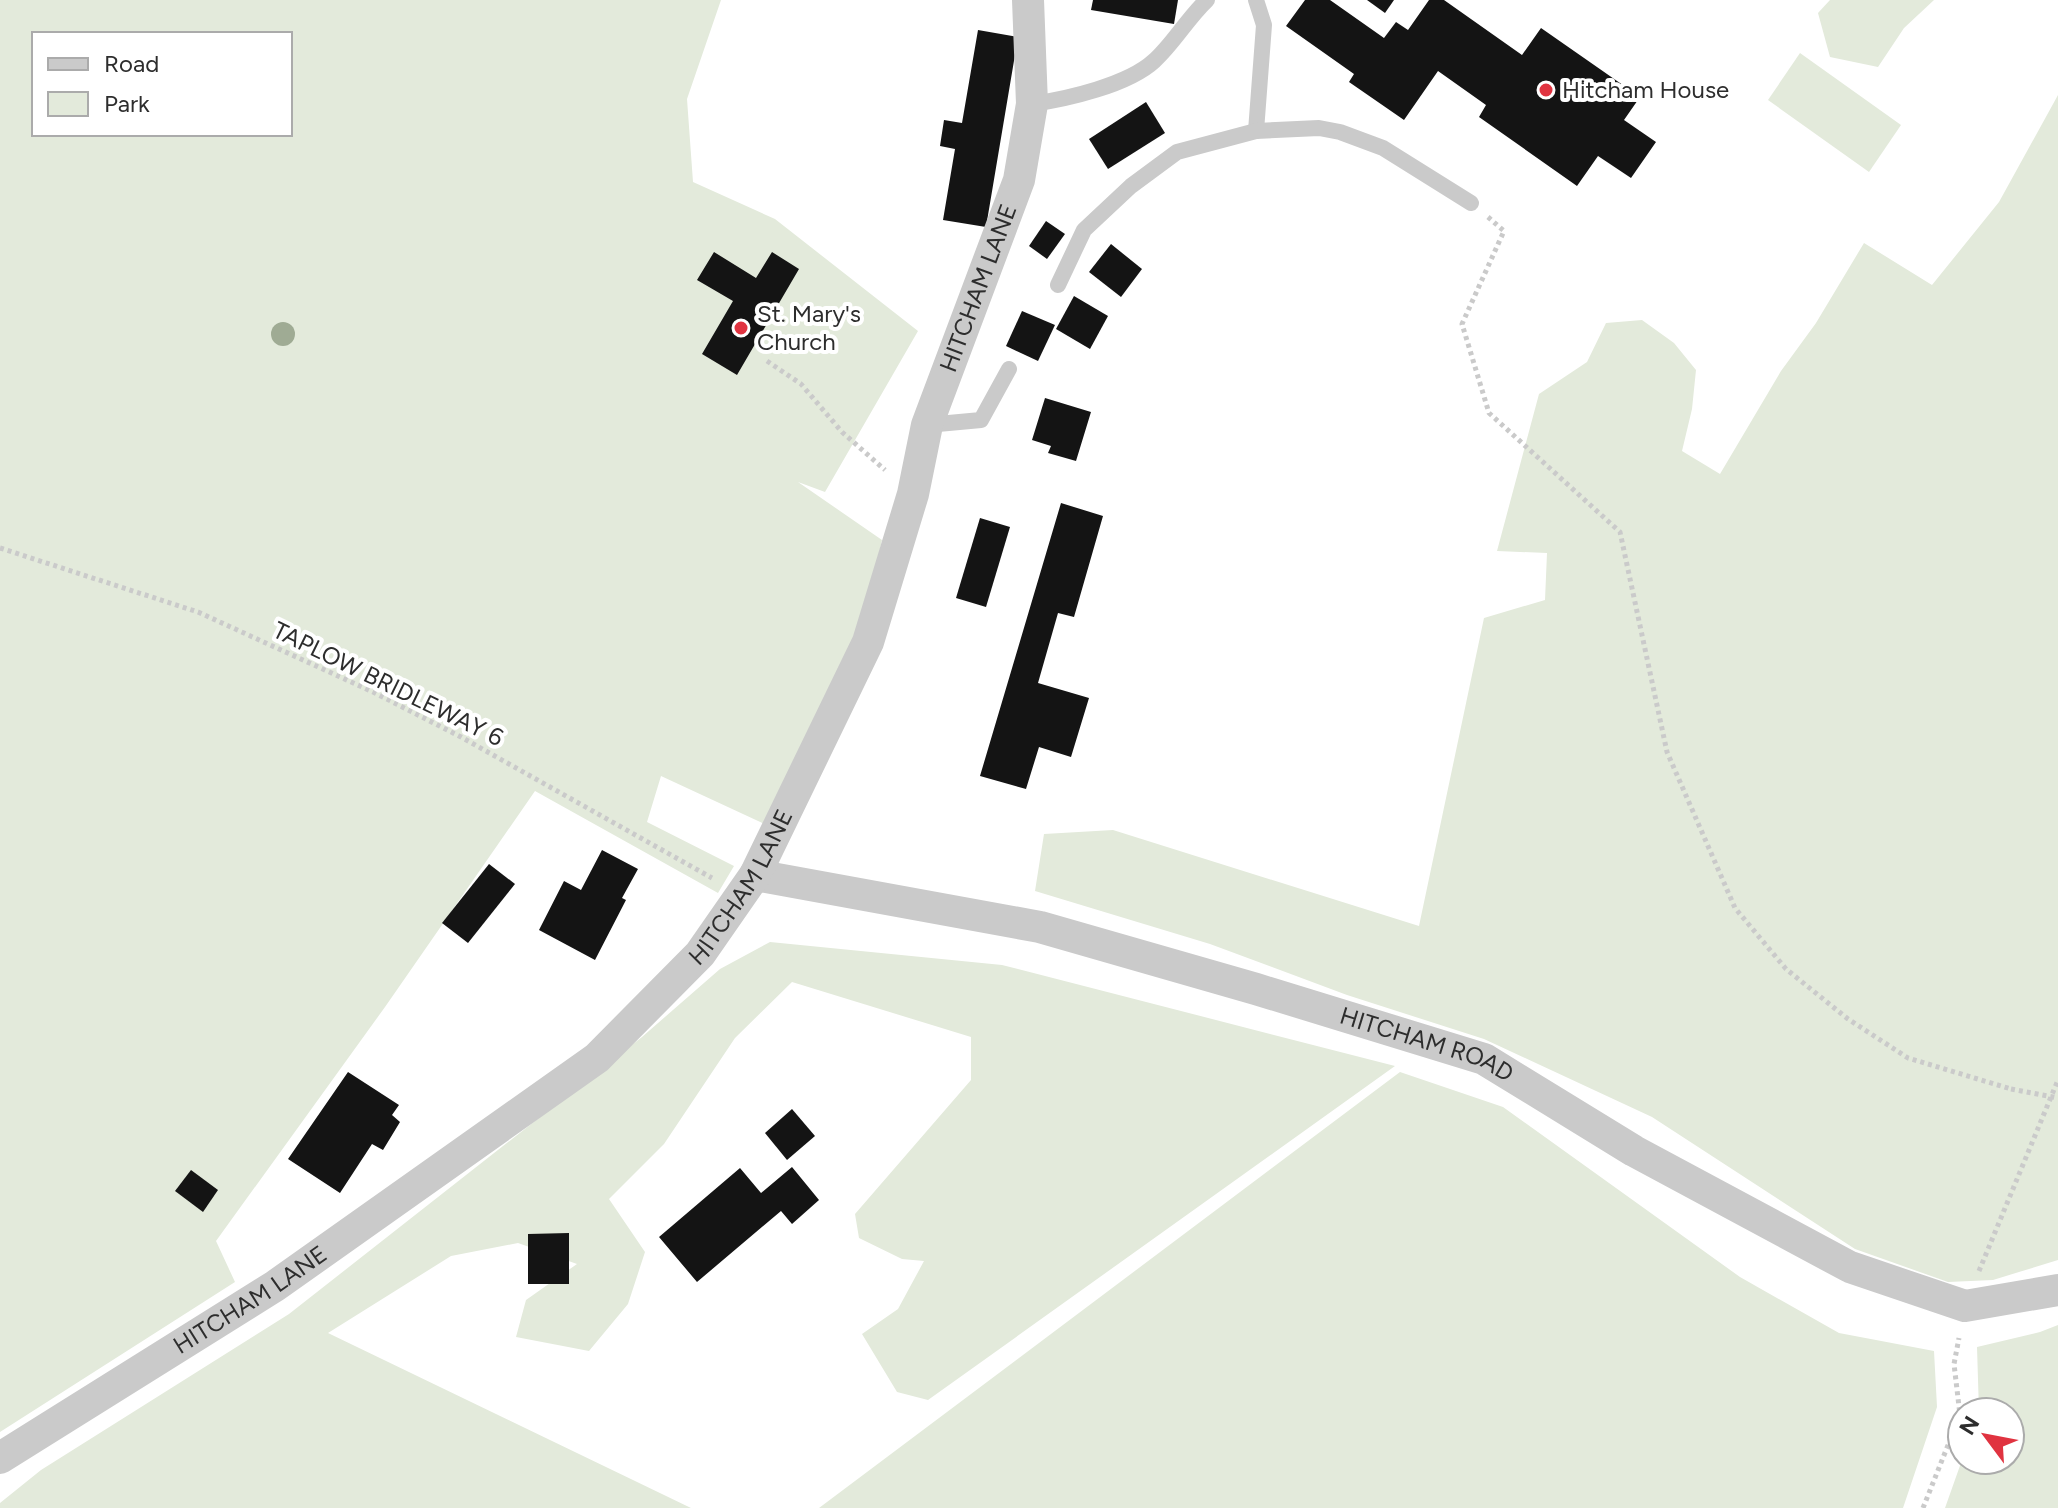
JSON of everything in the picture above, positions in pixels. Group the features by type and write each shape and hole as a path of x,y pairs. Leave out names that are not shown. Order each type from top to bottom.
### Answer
{"street":[{"name":"HITCHAM LANE","path":"0,1458 275,1286 597,1058 700,954 748,885 868,642 913,494 927,425 1019,180 1032,104 1028,0"},
{"name":"HITCHAM ROAD","path":"748,885 1040,927 1484,1059 1634,1151 1850,1267 1965,1306 2058,1290"}],"lane":[{"path":"1032,104 1114,84 1154,62 1190,16 1207,0"},
{"path":"1256,0 1264,25 1256,131"},
{"path":"1058,285 1084,230 1131,186 1177,152 1256,131 1319,128 1340,132 1383,148 1471,203"},
{"path":"927,425 981,420 1009,369"}],"path":[{"path":"1471,203 1504,231 1462,324 1489,413 1620,532 1667,752 1735,908 1786,969 1848,1019 1908,1058 2011,1089 2058,1098"},
{"path":"767,361 801,384 842,432 913,494"},
{"name":"TAPLOW BRIDLEWAY 6","path":"0,548 198,612 373,692 748,885"},
{"path":"1923,1508 1960,1415 1954,1364 1965,1306 2058,1080"}],"green space":[{"path":"0,0 721,0 687,99 693,182 775,219 918,331 825,492 798,482 882,540 860,638 773,828 661,776 647,822 734,866 718,893 535,791 385,1007 216,1241 235,1282 0,1432"},
{"path":"1830,0 1934,0 1904,28 1878,67 1830,57 1818,13"},
{"path":"1800,53 1901,125 1869,172 1768,100"},
{"path":"2058,95 2058,1260 1993,1280 1948,1282 1855,1249 1652,1117 1484,1039 1347,995 1210,944 1035,891 1044,834 1113,830 1419,926 1484,618 1545,600 1547,553 1497,551 1539,394 1587,362 1606,323 1642,320 1674,343 1696,370 1692,409 1682,451 1720,474 1781,371 1816,323 1864,243 1932,285 1999,202"},
{"path":"770,942 1002,965 1395,1066 928,1400 897,1392 862,1334 898,1309 924,1261 902,1259 859,1238 855,1214 971,1080 971,1037 792,982 735,1038 664,1144 609,1199 645,1252 628,1304 589,1351 516,1337 526,1300 577,1264 518,1243 451,1256 328,1333 691,1508 0,1508 0,1503 41,1470 289,1314 642,1037 720,969"},
{"path":"1400,1072 1503,1107 1740,1277 1839,1333 1934,1351 1937,1407 1903,1508 819,1508"},
{"path":"2058,1325 2058,1508 1945,1508 1956,1476 2026,1476 2026,1396 1979,1396 1977,1347"}],"building":[{"path":"1093,0 1178,0 1174,24 1091,10"},
{"name":"Hitcham House","path":"1305,0 1330,0 1384,38 1396,22 1408,30 1429,0 1444,0 1522,55 1541,28 1640,97 1624,120 1656,142 1631,178 1598,156 1577,186 1479,117 1486,105 1438,71 1404,120 1349,82 1354,74 1286,26"},
{"path":"1367,0 1394,0 1385,13"},
{"path":"978,30 1018,37 986,227 943,220 955,149 940,146 944,120 962,123"},
{"path":"1146,102 1165,133 1108,169 1089,139"},
{"path":"1046,221 1065,234 1047,259 1029,246"},
{"path":"1111,244 1142,269 1121,297 1089,272"},
{"name":"St. Mary's Church","path":"714,252 756,278 772,252 799,269 737,375 702,354 733,301 697,280"},
{"path":"1074,296 1108,316 1090,349 1056,329"},
{"path":"1022,311 1055,325 1038,361 1006,346"},
{"path":"1045,398 1091,412 1076,461 1048,453 1051,446 1032,440"},
{"path":"1061,503 1103,516 1074,617 1058,613 1038,683 1089,698 1071,757 1039,747 1026,789 980,776"},
{"path":"980,518 1010,527 986,607 956,598"},
{"path":"602,850 638,869 595,960 539,930 564,881 581,890"},
{"path":"489,864 515,884 468,943 442,923"},
{"path":"348,1072 399,1105 392,1115 400,1122 383,1150 372,1144 340,1193 288,1159"},
{"path":"792,1109 815,1136 787,1160 765,1133"},
{"path":"792,1167 819,1200 792,1224 781,1211 697,1282 659,1237 740,1168 761,1193"},
{"path":"191,1170 218,1190 203,1212 175,1191"},
{"path":"569,1233 569,1284 528,1284 528,1234"}],"place":[{"name":"Hitcham House","path":"1546,90"},
{"name":"St. Mary's Church","path":"741,328"}]}
